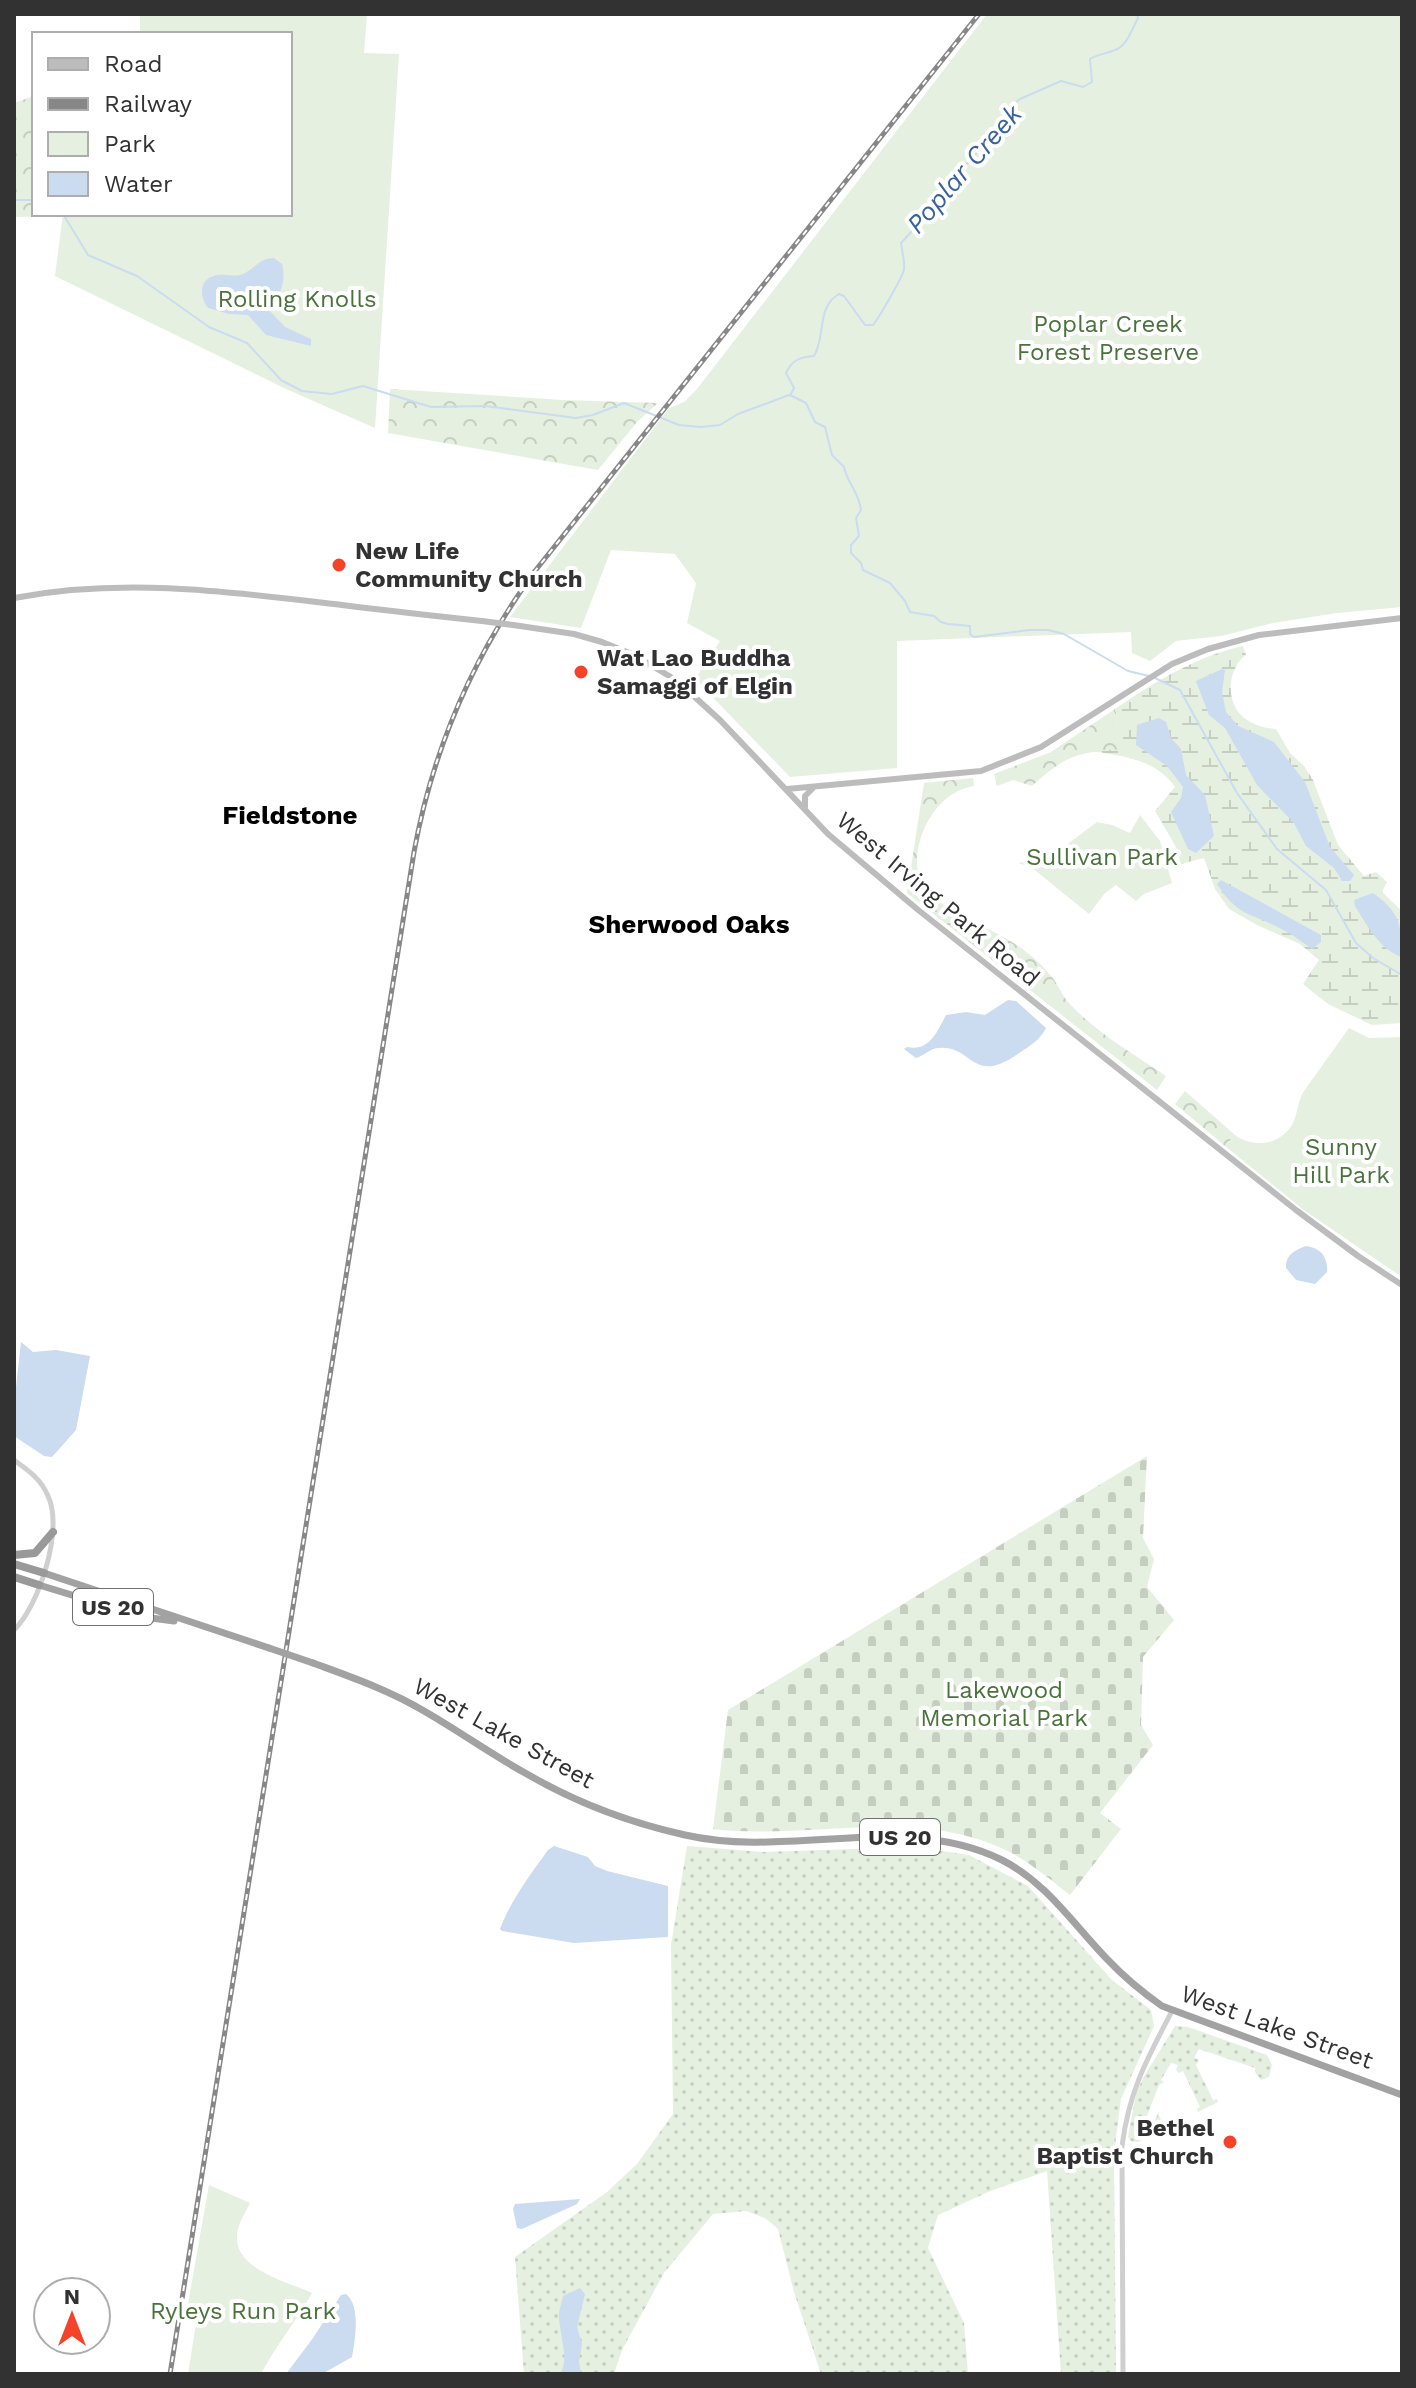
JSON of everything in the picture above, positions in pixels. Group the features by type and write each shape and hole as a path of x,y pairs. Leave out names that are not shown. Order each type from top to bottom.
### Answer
{"highway":[{"path":"14,1555 35,1553 53,1532"},
{"name":"US 20","path":"14,1564 44,1573"},
{"name":"West Lake Street","path":"44,1573 369,1683 402,1699 550,1787 685,1835 746,1843 910,1837 967,1846 992,1856 1038,1883 1126,1977 1172,2011 1402,2095"},
{"name":"US 20","path":"14,1577 39,1585"},
{"name":"West Lake Street","path":"39,1585 144,1617 188,1623"}],"main road":[{"name":"West Irving Park Road","path":"14,598 134,586 245,592 574,634 632,654 676,680 720,720 828,834 917,909 1296,1210 1402,1285"},
{"path":"787,789 981,771 1041,747 1151,677 1208,649 1259,635 1402,618"},
{"path":"806,810 805,796 814,787"}],"street":[{"path":"14,1460 33,1473 49,1496 53,1511 53,1532 44,1573 28,1613 14,1630"},
{"path":"1123,2374 1122,2146 1127,2111 1136,2082 1172,2011"}],"green space":[{"name":"Rolling Knolls","path":"140,14 367,14 364,53 399,54 375,428 286,389 55,276 63,216 292,216 292,32 140,32"},
{"name":"Poplar Creek Forest Preserve","path":"987,14 1402,14 1402,607 1337,613 1273,623 1221,636 1176,641 1150,661 1132,653 1131,632 897,641 897,768 790,777 695,679 720,641 687,623 696,583 675,554 611,550 581,628 510,617 669,408 684,402 697,389"},
{"path":"32,97 32,216 63,216 14,217 14,103"},
{"path":"390,389 658,403 637,422 598,470 388,433"},
{"path":"1243,646 1246,655 1236,667 1231,683 1235,707 1252,723 1276,729 1290,753 1313,780 1338,845 1364,876 1376,872 1387,882 1382,892 1402,911 1402,1023 1372,1025 1328,1004 1303,984 1319,960 1300,944 1229,909 1215,889 1204,858 1181,864 1175,845 1155,811 1175,787 1167,778 1138,760 1091,751 1126,749 1115,709 1176,671"},
{"path":"1115,709 1127,750 1075,756 1055,767 1032,786 1013,780 997,786 994,774 1051,752"},
{"path":"973,778 974,786 951,795 926,825 918,849 921,883 945,906 1025,951 1045,969 1068,1002 1090,1023 1166,1076 1157,1090 907,893 924,783"},
{"name":"Sullivan Park","path":"1140,815 1160,841 1172,883 1144,894 1136,901 1116,885 1105,893 1089,914 1031,867 1018,863 1049,858 1097,822 1130,833"},
{"name":"Sunny Hill Park","path":"1349,1028 1369,1038 1402,1037 1402,1277 1305,1211 1225,1146 1235,1135 1259,1143 1276,1140 1283,1135 1294,1121 1304,1091"},
{"path":"1185,1091 1235,1135 1225,1146 1175,1104"},
{"name":"Lakewood Memorial Park","path":"1147,1456 1143,1538 1154,1559 1147,1587 1174,1620 1143,1657 1141,1725 1153,1745 1100,1813 1121,1829 1070,1895 1018,1857 965,1835 894,1827 785,1831 713,1829 728,1710"},
{"path":"687,1846 763,1852 915,1847 969,1855 1028,1886 1112,1980 1151,2010 1154,2026 1121,2099 1114,2153 1116,2374 1061,2374 1047,2171 988,2192 938,2215 928,2248 964,2323 968,2374 821,2374 794,2292 778,2229 765,2218 746,2211 713,2214 664,2273 622,2350 614,2374 524,2374 515,2257 607,2192 637,2164 673,2114 671,1945"},
{"path":"1175,2026 1188,2027 1267,2055 1272,2065 1269,2077 1261,2080 1255,2068 1199,2049 1194,2058 1199,2060 1196,2065 1213,2100 1217,2099 1218,2102 1198,2112 1200,2107 1183,2071 1179,2073 1176,2070 1178,2065 1171,2063 1145,2121 1154,2123 1158,2113 1163,2125 1168,2123 1169,2127 1138,2142 1131,2141 1128,2137 1136,2094"},
{"name":"Ryleys Run Park","path":"209,2185 250,2203 237,2234 240,2250 246,2259 266,2274 312,2293 261,2374 188,2374 197,2317 186,2315"}],"water":[{"path":"274,258 282,264 283,283 279,295 268,309 285,327 311,339 311,346 266,335 248,315 208,308 203,299 203,285 209,278 240,275 264,260"},
{"path":"1225,670 1222,692 1226,712 1238,726 1274,742 1305,782 1330,847 1354,875 1350,881 1342,881 1334,868 1306,846 1294,823 1257,785 1225,728 1209,715 1196,681"},
{"path":"1159,718 1166,722 1171,738 1181,749 1186,775 1205,795 1214,836 1196,853 1188,849 1171,812 1181,798 1183,787 1167,766 1136,745 1137,725"},
{"path":"1221,880 1321,935 1321,942 1312,949 1289,933 1247,914 1225,895 1217,884"},
{"path":"1373,893 1398,920 1402,957 1381,943 1355,906 1354,900"},
{"path":"1008,1000 1016,1001 1046,1028 1035,1042 1003,1062 982,1066 959,1052 939,1048 916,1058 904,1049 927,1044 946,1015 966,1012 985,1015"},
{"path":"1306,1246 1320,1251 1326,1262 1327,1272 1315,1284 1296,1280 1286,1268 1291,1254"},
{"path":"21,1342 33,1352 56,1350 90,1356 76,1430 52,1457 44,1456 14,1436"},
{"path":"554,1846 588,1857 595,1866 607,1871 668,1886 668,1937 574,1943 502,1931 504,1918 515,1898 548,1850"},
{"path":"580,2199 577,2204 522,2229 517,2228 513,2209 515,2204"},
{"path":"580,2288 585,2294 577,2327 582,2344 581,2374 560,2374 564,2354 560,2308 563,2296"},
{"path":"346,2294 351,2299 355,2315 352,2357 322,2374 286,2374 341,2295"}],"waterway":[{"name":"Poplar Creek","path":"791,394 794,388 786,373 797,360 814,356 824,314 832,300 839,294 844,296 865,325 873,325 903,273 901,243 938,203 951,179 975,156 980,143 1004,129 1011,106 1061,81 1083,87 1092,82 1090,59 1123,45 1138,18 1137,14"},
{"name":"Poplar Creek","path":"14,200 32,200"},
{"name":"Poplar Creek","path":"64,216 88,255 137,276 209,327 247,343 281,380 302,391 332,394 363,386 431,407 485,406 576,418 624,403 679,425 701,427 720,425 738,414 789,395"},
{"path":"790,395 806,403 815,422 825,427 832,455 844,467 858,498 861,510 856,518 859,536 851,545 851,553 861,563 863,570 890,583 910,612 934,616 948,624 970,626 970,634 974,637 1029,630 1064,634 1128,671 1149,676"},
{"path":"1155,678 1180,690 1237,793 1277,849 1326,890 1356,943 1373,958 1402,975"}],"railway":[{"path":"170,2374 414,852 444,740 474,670 535,571 979,14"}],"place":[{"name":"New Life Community Church","path":"339,565"},
{"name":"Wat Lao Buddha Samaggi of Elgin","path":"581,672"},
{"name":"Bethel Baptist Church","path":"1230,2142"}],"district":[{"name":"Fieldstone","path":"290,815"},
{"name":"Sherwood Oaks","path":"689,924"}]}
